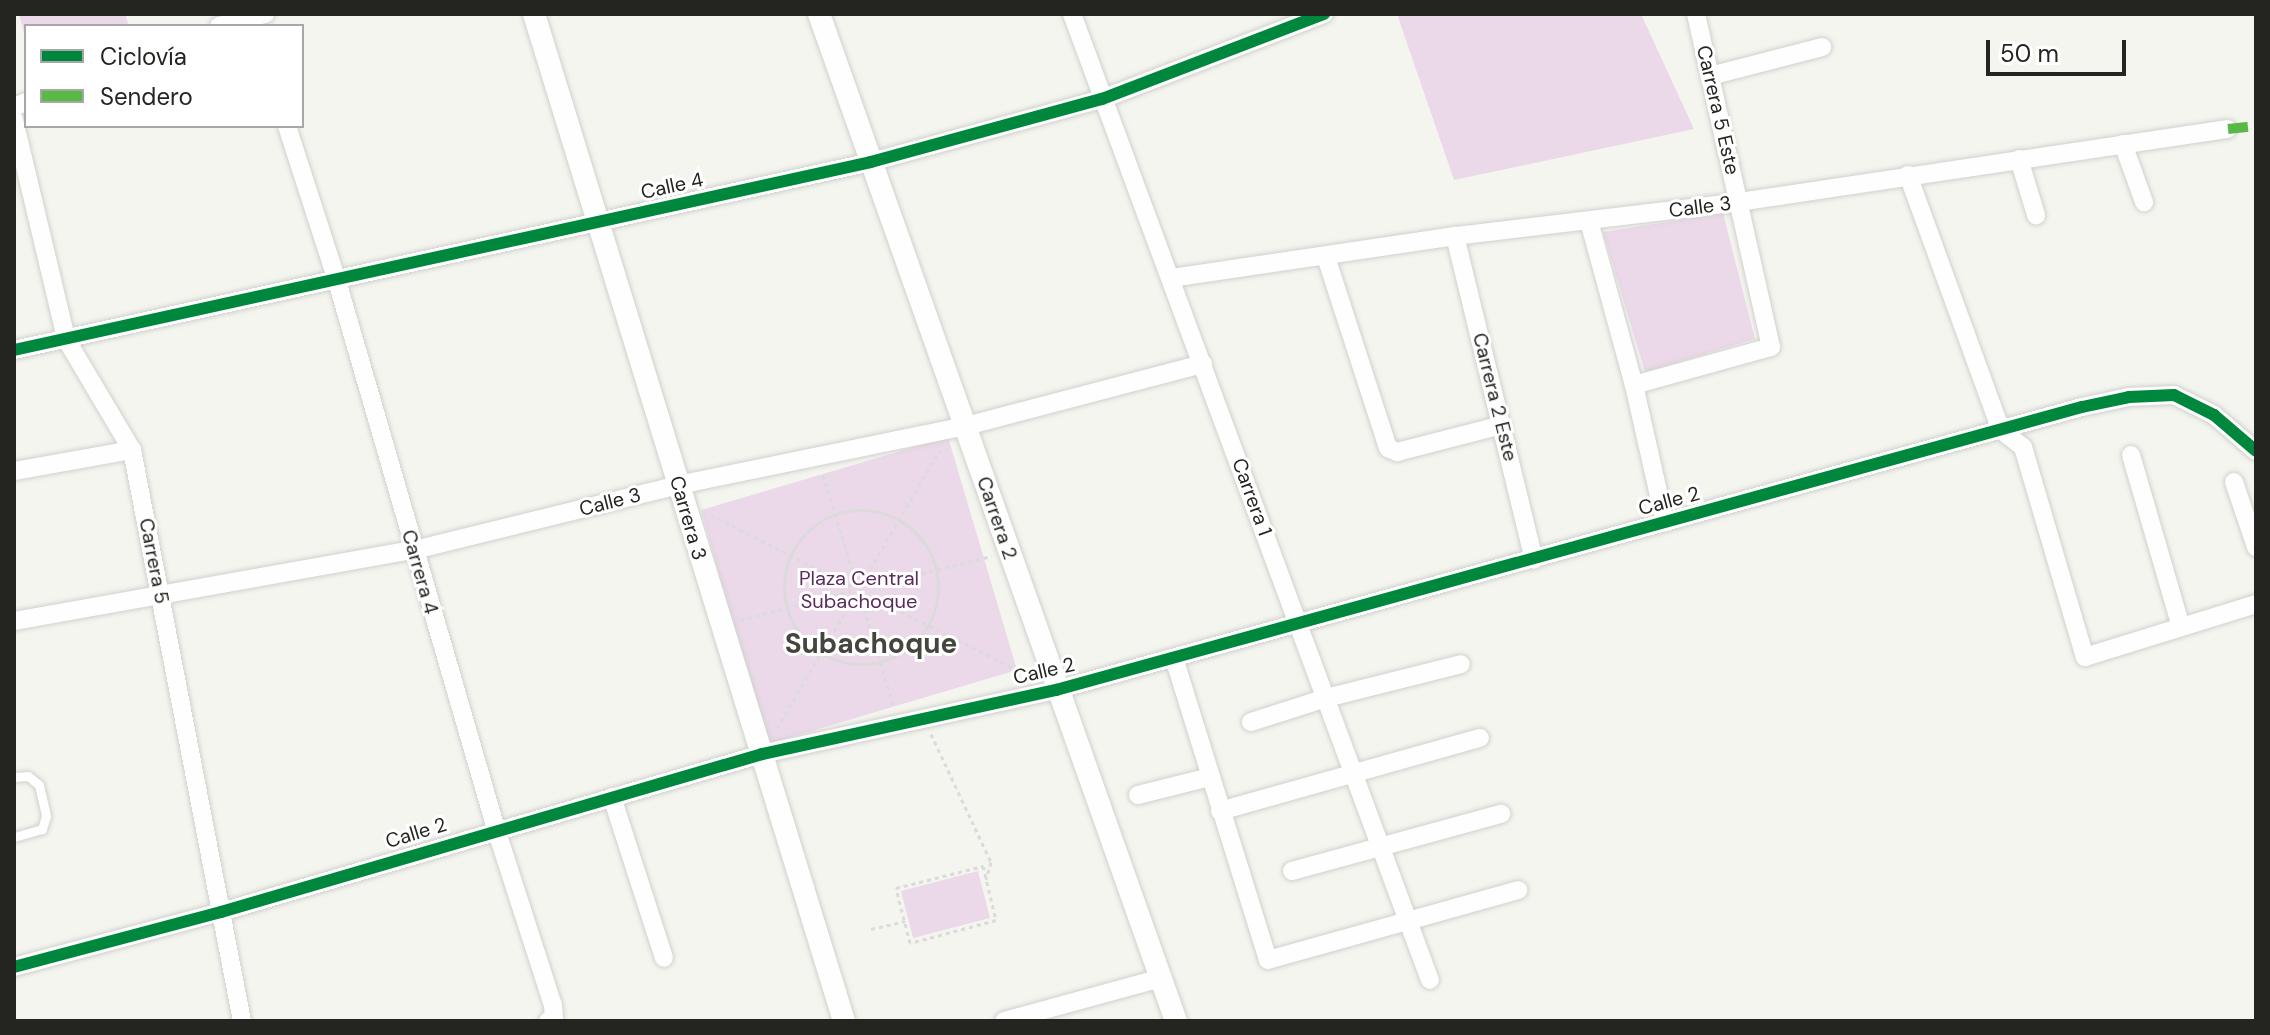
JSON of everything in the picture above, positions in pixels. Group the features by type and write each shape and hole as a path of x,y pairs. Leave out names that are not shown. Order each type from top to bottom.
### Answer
{"street":[{"name":"Carrera 3","path":"534,14 844,1021"},
{"name":"Carrera 2","path":"819,14 959,428 1009,551 1176,1021"},
{"name":"Carrera 1","path":"1072,14 1430,980"},
{"name":"Carrera 5 Este","path":"1634,385 1771,347 1696,14"},
{"name":"Calle 4","path":"14,350 871,162 1102,99 1318,15"},
{"path":"228,24 256,18"},
{"path":"1710,76 1822,47"},
{"name":"Carrera 5","path":"14,120 66,339 132,450 242,1021"},
{"name":"Carrera 4","path":"288,128 337,281 551,1019"},
{"name":"Calle 3","path":"1171,278 1455,236 1739,202 2228,129"},
{"path":"2123,144 2144,202"},
{"path":"2019,159 2036,215"},
{"path":"1908,175 2001,430 2023,447 2085,657 2256,604"},
{"path":"1589,221 1634,385 1665,523"},
{"name":"Carrera 2 Este","path":"1455,236 1534,559"},
{"path":"1326,257 1388,448 1397,452 1502,425"},
{"name":"Calle 3","path":"14,621 414,550 680,492 818,456 959,428 1203,364"},
{"name":"Calle 2","path":"14,967 221,912 496,829 762,754 1056,690 2082,407 2129,397 2174,395 2214,415 2256,451"},
{"path":"14,471 132,450"},
{"path":"2131,455 2181,627"},
{"path":"2234,482 2252,522 2256,547"},
{"path":"1174,658 1268,960 1410,923 1518,890"},
{"path":"1251,722 1326,698 1461,664"},
{"path":"1220,811 1480,738"},
{"path":"1138,795 1210,777"},
{"path":"612,797 664,958"},
{"path":"1292,871 1501,814"},
{"path":"1004,1021 1161,978"}],"lane":[{"path":"14,777 28,776 39,785 46,816 42,829 14,837"}],"path":[{"path":"866,576 959,428"},
{"path":"818,456 855,579"},
{"path":"680,492 851,586"},
{"path":"857,510 879,512 899,520 923,541 936,570 936,598 928,625 900,654 880,662 839,662 821,654 805,642 786,608 784,581 791,555 802,538 835,514 857,510"},
{"path":"875,585 1009,551"},
{"path":"721,625 851,591"},
{"path":"762,754 854,597"},
{"path":"872,597 1056,690"},
{"path":"862,601 899,724"},
{"path":"929,729 991,862 986,879"},
{"path":"983,866 996,920 910,943 905,921 896,888 983,866"},
{"path":"871,929 905,921"}],"green space":[{"path":"19,14 125,14 128,24 24,24 24,33"},
{"path":"1397,14 1641,14 1694,129 1454,180"},
{"path":"1723,213 1755,339 1645,372 1603,232"},
{"name":"Plaza Central Subachoque","path":"948,437 1017,670 768,744 701,510"},
{"path":"978,871 990,918 913,938 901,891"}],"marked path":[{"path":"2228,129 2256,126"}],"cycle path":[{"path":"14,350 871,162 1102,99 1324,14"},
{"path":"14,967 221,912 762,754 1056,690 2082,407 2129,397 2174,395 2214,415 2256,451"}],"district":[{"name":"Subachoque","path":"871,644"}]}
